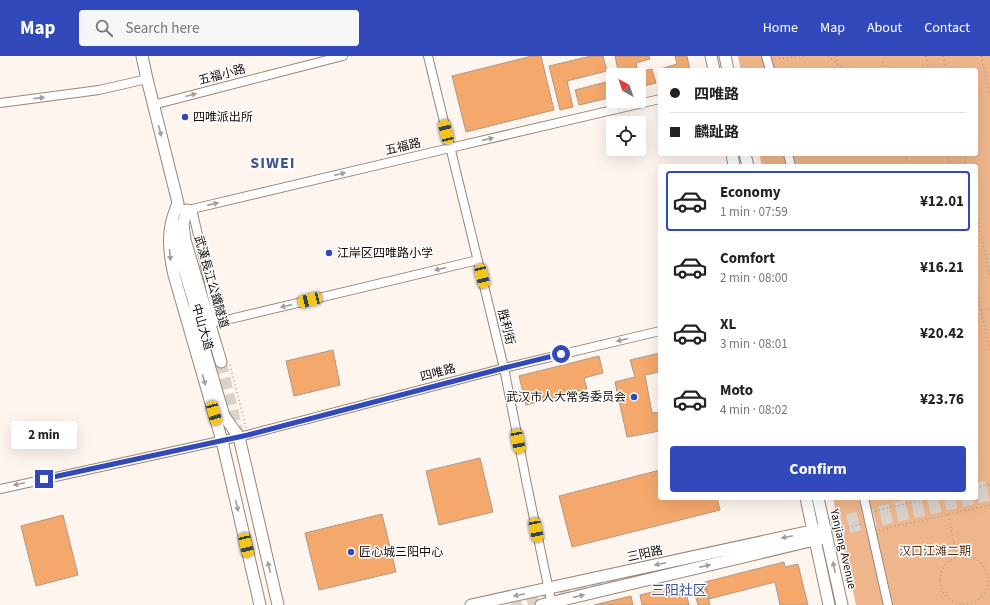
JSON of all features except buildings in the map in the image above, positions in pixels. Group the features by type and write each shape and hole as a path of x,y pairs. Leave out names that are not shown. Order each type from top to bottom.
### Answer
{"main road":[{"name":"中山大道","path":"142,56 153,105 185,208 176,231 178,249 194,302 199,331 224,416 243,436 278,605"},
{"path":"711,56 714,68"},
{"path":"725,56 728,68"},
{"name":"中山大道","path":"185,208 171,222 169,244 170,258 222,441 260,605"},
{"name":"武漢長江公鐵隧道","path":"185,208 183,224 185,240 224,361"},
{"path":"806,500 829,605"},
{"name":"Yanjiang Avenue","path":"819,500 829,532 842,605"},
{"name":"三阳路","path":"471,605 548,588 829,532"},
{"name":"三阳路","path":"548,604 814,535"}],"street":[{"name":"五福小路","path":"153,105 343,56"},
{"name":"胜利街","path":"428,56 504,368 548,588 548,604"},
{"path":"767,58 770,68"},
{"path":"0,103 99,90 147,79"},
{"name":"五福路","path":"185,208 658,99"},
{"name":"中山大道","path":"185,208 218,322 478,260"},
{"name":"四唯路","path":"0,489 243,436 504,368 658,331"},
{"path":"865,500 888,605"}],"path":[{"path":"767,58 806,56"},
{"path":"828,56 842,68"},
{"path":"836,56 838,65"},
{"path":"881,68 885,56"},
{"path":"926,56 929,68"},
{"path":"943,56 946,68"},
{"path":"981,56 990,95"},
{"path":"978,220 990,277"},
{"path":"978,296 990,350"},
{"path":"978,311 990,308"},
{"path":"224,361 243,436"},
{"path":"978,487 990,484"},
{"path":"868,512 921,500"},
{"path":"872,532 990,505"},
{"path":"832,511 829,532 841,551"},
{"path":"948,515 958,557"},
{"path":"829,532 870,522"},
{"path":"958,557 968,557 978,561 987,575 988,581 985,592 977,600 968,604 961,604 951,601 943,593 940,583 943,568 949,561 958,557"}],"green space":[{"name":"汉口江滩二期","path":"738,56 990,56 990,605 856,605 833,500 978,500 978,164 762,164 760,156 978,156 978,68 741,68"}],"tunnel":[{"path":"221,362 239,436"},
{"path":"978,488 990,485"},
{"path":"978,498 990,495"},
{"path":"815,527 929,500"},
{"path":"817,535 968,500"},
{"path":"511,605 742,552"}],"place":[{"name":"四唯派出所","path":"185,117"},
{"name":"江岸区四唯路小学","path":"329,253"},
{"name":"武汉市人大常务委员会","path":"634,397"},
{"name":"匠心城三阳中心","path":"351,552"}],"district":[{"name":"SIWEI","path":"273,163"},
{"name":"三阳社区","path":"679,591"}],"route":[{"path":"44,479 248,435 561,354"}]}
